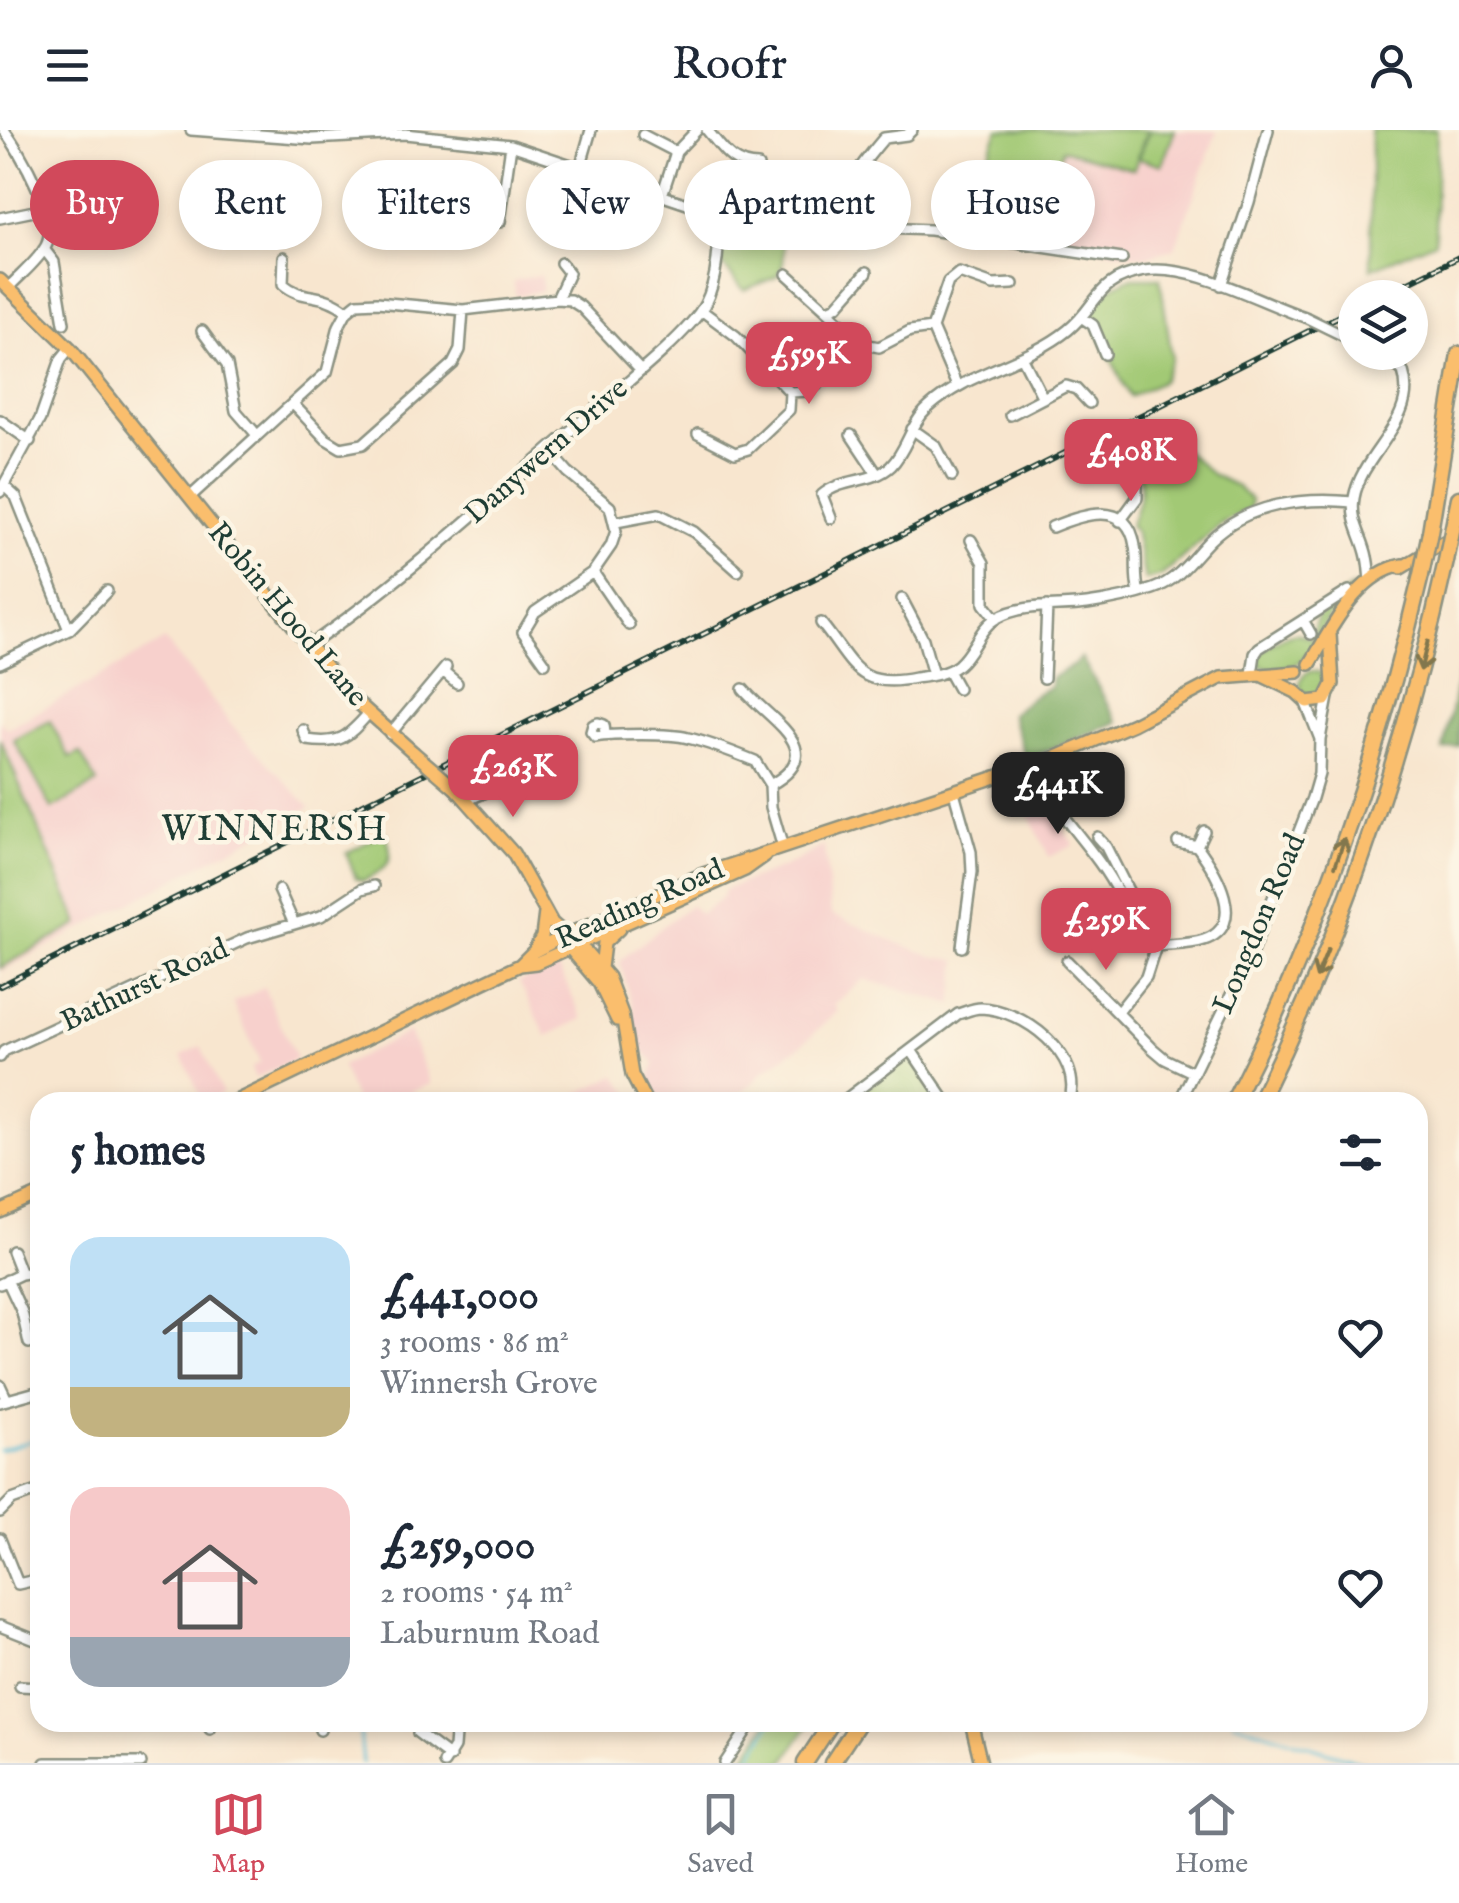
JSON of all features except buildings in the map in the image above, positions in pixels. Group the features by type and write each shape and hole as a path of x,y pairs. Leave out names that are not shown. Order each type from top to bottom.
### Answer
{"highway":[{"path":"1239,1092 1281,1003 1324,897 1381,729 1421,576 1459,354"},
{"path":"1264,1092 1313,985 1372,830 1417,684 1459,498"},
{"path":"805,1763 825,1732"},
{"path":"832,1763 852,1732"}],"main road":[{"name":"Robin Hood Lane","path":"4,284 70,348 308,647 368,714 468,800 514,853 545,913 570,943"},
{"path":"1300,697 1294,682 1298,672 1310,664 1344,608 1367,585 1390,570 1404,566 1459,533"},
{"path":"1367,585 1397,574 1404,566"},
{"path":"1258,675 1318,703 1328,697 1333,684 1330,634"},
{"path":"1310,664 1322,666 1330,673"},
{"name":"Reading Road","path":"520,964 536,963 703,874 955,796 1117,732 1216,680 1234,674 1298,672"},
{"name":"Reading Road","path":"255,1092 520,964 533,952 570,943 629,920 745,870 766,855"},
{"path":"533,952 542,937 545,913"},
{"path":"600,968 606,940 629,920"},
{"path":"570,943 600,968 616,995 632,1076 641,1092"},
{"path":"570,943 599,983 625,1038"},
{"path":"0,1212 30,1198"},
{"path":"973,1732 981,1763"}],"street":[{"path":"19,130 6,133 30,173"},
{"path":"191,130 405,134 512,145 556,160"},
{"path":"582,160 591,130"},
{"path":"664,189 676,152 697,130"},
{"path":"707,130 734,160"},
{"path":"864,160 882,134 907,135 912,130"},
{"path":"1222,284 1268,130"},
{"path":"643,136 676,152"},
{"path":"506,184 512,145"},
{"path":"0,218 30,211"},
{"path":"911,229 1122,258"},
{"path":"4,284 43,250"},
{"path":"45,250 54,262 64,323"},
{"name":"Danywern Drive","path":"308,647 416,566 640,370 701,310 711,290 716,250"},
{"path":"284,256 283,284 294,294 329,297 346,311"},
{"path":"557,299 570,273 561,263"},
{"path":"830,518 822,496 836,483 877,474 891,465 928,407 957,386 1069,330 1092,299 1112,282 1146,270 1170,271 1222,284 1338,333"},
{"path":"828,310 838,306 867,272"},
{"path":"957,386 932,328 948,282 959,273 993,285 1013,284"},
{"path":"787,274 864,344 880,347 910,330 932,328"},
{"path":"190,497 327,372 346,311 358,303 464,310 570,300 582,307 640,370"},
{"path":"293,404 326,439 341,448 364,444 453,364 460,350 464,310"},
{"path":"698,434 735,452 748,449 789,410 790,392 736,336 701,310"},
{"path":"1081,318 1093,325 1104,354"},
{"path":"202,331 227,365 236,411 257,435"},
{"path":"69,630 16,498 2,489 30,440 61,359 70,348"},
{"path":"1022,356 1043,398"},
{"path":"1367,585 1367,555 1356,529 1353,502 1364,468 1394,427 1403,404 1402,370"},
{"path":"790,392 809,391 829,376"},
{"path":"1010,415 1066,386 1076,389 1089,403"},
{"path":"0,420 30,440"},
{"path":"912,429 936,446 952,476"},
{"path":"851,435 877,474"},
{"path":"545,663 523,632 535,612 593,572 611,546 616,522 610,506 548,450"},
{"path":"1120,521 1137,498 1136,475"},
{"path":"821,623 846,652 854,669 876,682 933,675 960,663 995,618 1158,588 1188,567 1212,538 1244,518 1296,500 1353,502"},
{"path":"1052,527 1085,513 1104,513 1120,521 1131,532 1136,548 1134,577 1139,593"},
{"path":"616,522 660,514 694,532 738,571"},
{"path":"971,540 984,564 984,604 995,618"},
{"path":"1367,555 1390,570"},
{"path":"593,572 629,625"},
{"path":"1258,675 1256,650 1349,590"},
{"path":"0,663 69,630 107,591"},
{"path":"902,599 923,639 933,675"},
{"path":"1044,678 1047,606"},
{"path":"1303,620 1312,634"},
{"path":"390,734 445,669 457,683"},
{"path":"948,671 958,688"},
{"path":"742,689 784,729 798,754 788,775 770,786"},
{"name":"Longdon Road","path":"1300,697 1320,739"},
{"name":"Longdon Road","path":"1184,1092 1252,952 1307,811 1319,774 1320,739 1328,697"},
{"path":"302,740 326,743 343,739 368,714"},
{"path":"605,734 690,738 755,760 770,786 771,807 784,848"},
{"path":"1034,766 1042,784 1106,868 1118,893"},
{"path":"468,800 510,780 517,790"},
{"path":"955,796 971,852 972,872 962,947"},
{"path":"1197,846 1204,831"},
{"path":"1098,837 1156,946 1146,977 1134,997 1119,1011"},
{"path":"1156,946 1206,939 1226,922 1228,914 1222,890 1197,846 1178,842"},
{"name":"Bathurst Road","path":"0,1057 4,1051 247,938 321,916 362,889 374,886"},
{"path":"279,890 294,924"},
{"path":"1067,960 1165,1059 1194,1074"},
{"path":"1080,975 1087,964"},
{"path":"857,1092 958,1014 978,1008 1016,1017 1052,1044 1068,1067 1072,1092"},
{"path":"911,1050 939,1092"},
{"path":"12,1251 22,1274"},
{"path":"29,1343 22,1312 4,1282 30,1273"},
{"path":"0,1385 3,1401 30,1394"},
{"path":"0,1512 12,1500 30,1494"},
{"path":"0,1539 7,1550 4,1568 18,1584 30,1581"},
{"path":"0,1626 30,1638"},
{"path":"20,1686 30,1686"},
{"path":"418,1733 447,1760 454,1732"},
{"path":"725,1763 745,1732"},
{"path":"45,1763 142,1763"}],"shaded area":[{"path":"1069,130 1217,131 1175,248 1146,257 1095,249 1095,160 1059,160"},
{"path":"540,275 543,290 516,296 513,281"},
{"path":"165,640 233,727 310,807 0,972 0,721 8,729"},
{"path":"1033,787 1074,845 1049,857 1018,794"},
{"path":"824,846 831,914 935,957 958,960 953,1005 864,979 834,1005 838,1011 741,1092 652,1092 647,1085 655,1064 636,1041 631,1019 634,1010 620,963 690,905 700,914 721,899 724,890 784,867"},
{"path":"557,964 583,1019 547,1036 519,982"},
{"path":"264,988 296,1059 255,1078 251,1068 260,1063 233,1002"},
{"path":"409,1032 431,1084 409,1092 352,1092 341,1066"},
{"path":"201,1046 222,1092 199,1092 182,1055"},
{"path":"616,1075 629,1092 581,1092"}],"green space":[{"path":"998,130 1147,130 1134,169 1062,149 1058,160 986,160"},
{"path":"1149,130 1175,130 1162,165 1139,158"},
{"path":"1371,130 1437,130 1435,241 1371,269"},
{"path":"720,250 784,250 778,276 744,290 719,261"},
{"path":"1130,278 1160,278 1172,358 1163,380 1130,397 1087,310 1107,290"},
{"path":"1161,430 1213,475 1236,486 1251,500 1249,510 1223,522 1161,576 1145,580 1135,531 1130,525 1140,486 1130,446 1145,434"},
{"path":"1353,586 1297,664 1274,669 1259,666 1259,652 1278,640 1291,634 1311,639 1315,636 1320,614"},
{"path":"1081,657 1118,722 1026,759 1011,714 1051,687 1051,678"},
{"path":"1313,671 1322,675 1326,684 1322,693 1313,697 1304,693 1300,684 1304,675"},
{"path":"1459,673 1459,746 1443,750"},
{"path":"50,721 70,758 80,753 97,783 52,809 14,740"},
{"path":"0,739 79,924 0,968"},
{"path":"385,833 390,849 388,862 372,877 363,881 356,878 346,853"},
{"path":"903,1060 918,1065 936,1092 859,1092"},
{"path":"761,1732 804,1732 783,1763 741,1763"}],"waterway":[{"path":"0,1450 30,1441"},
{"path":"360,1732 363,1763"},
{"path":"747,1763 766,1732"},
{"path":"1265,1732 1364,1763"}],"railway":[{"path":"1413,280 1459,257"},
{"path":"0,986 1338,317"}],"district":[{"name":"WINNERSH","path":"275,830"}]}
